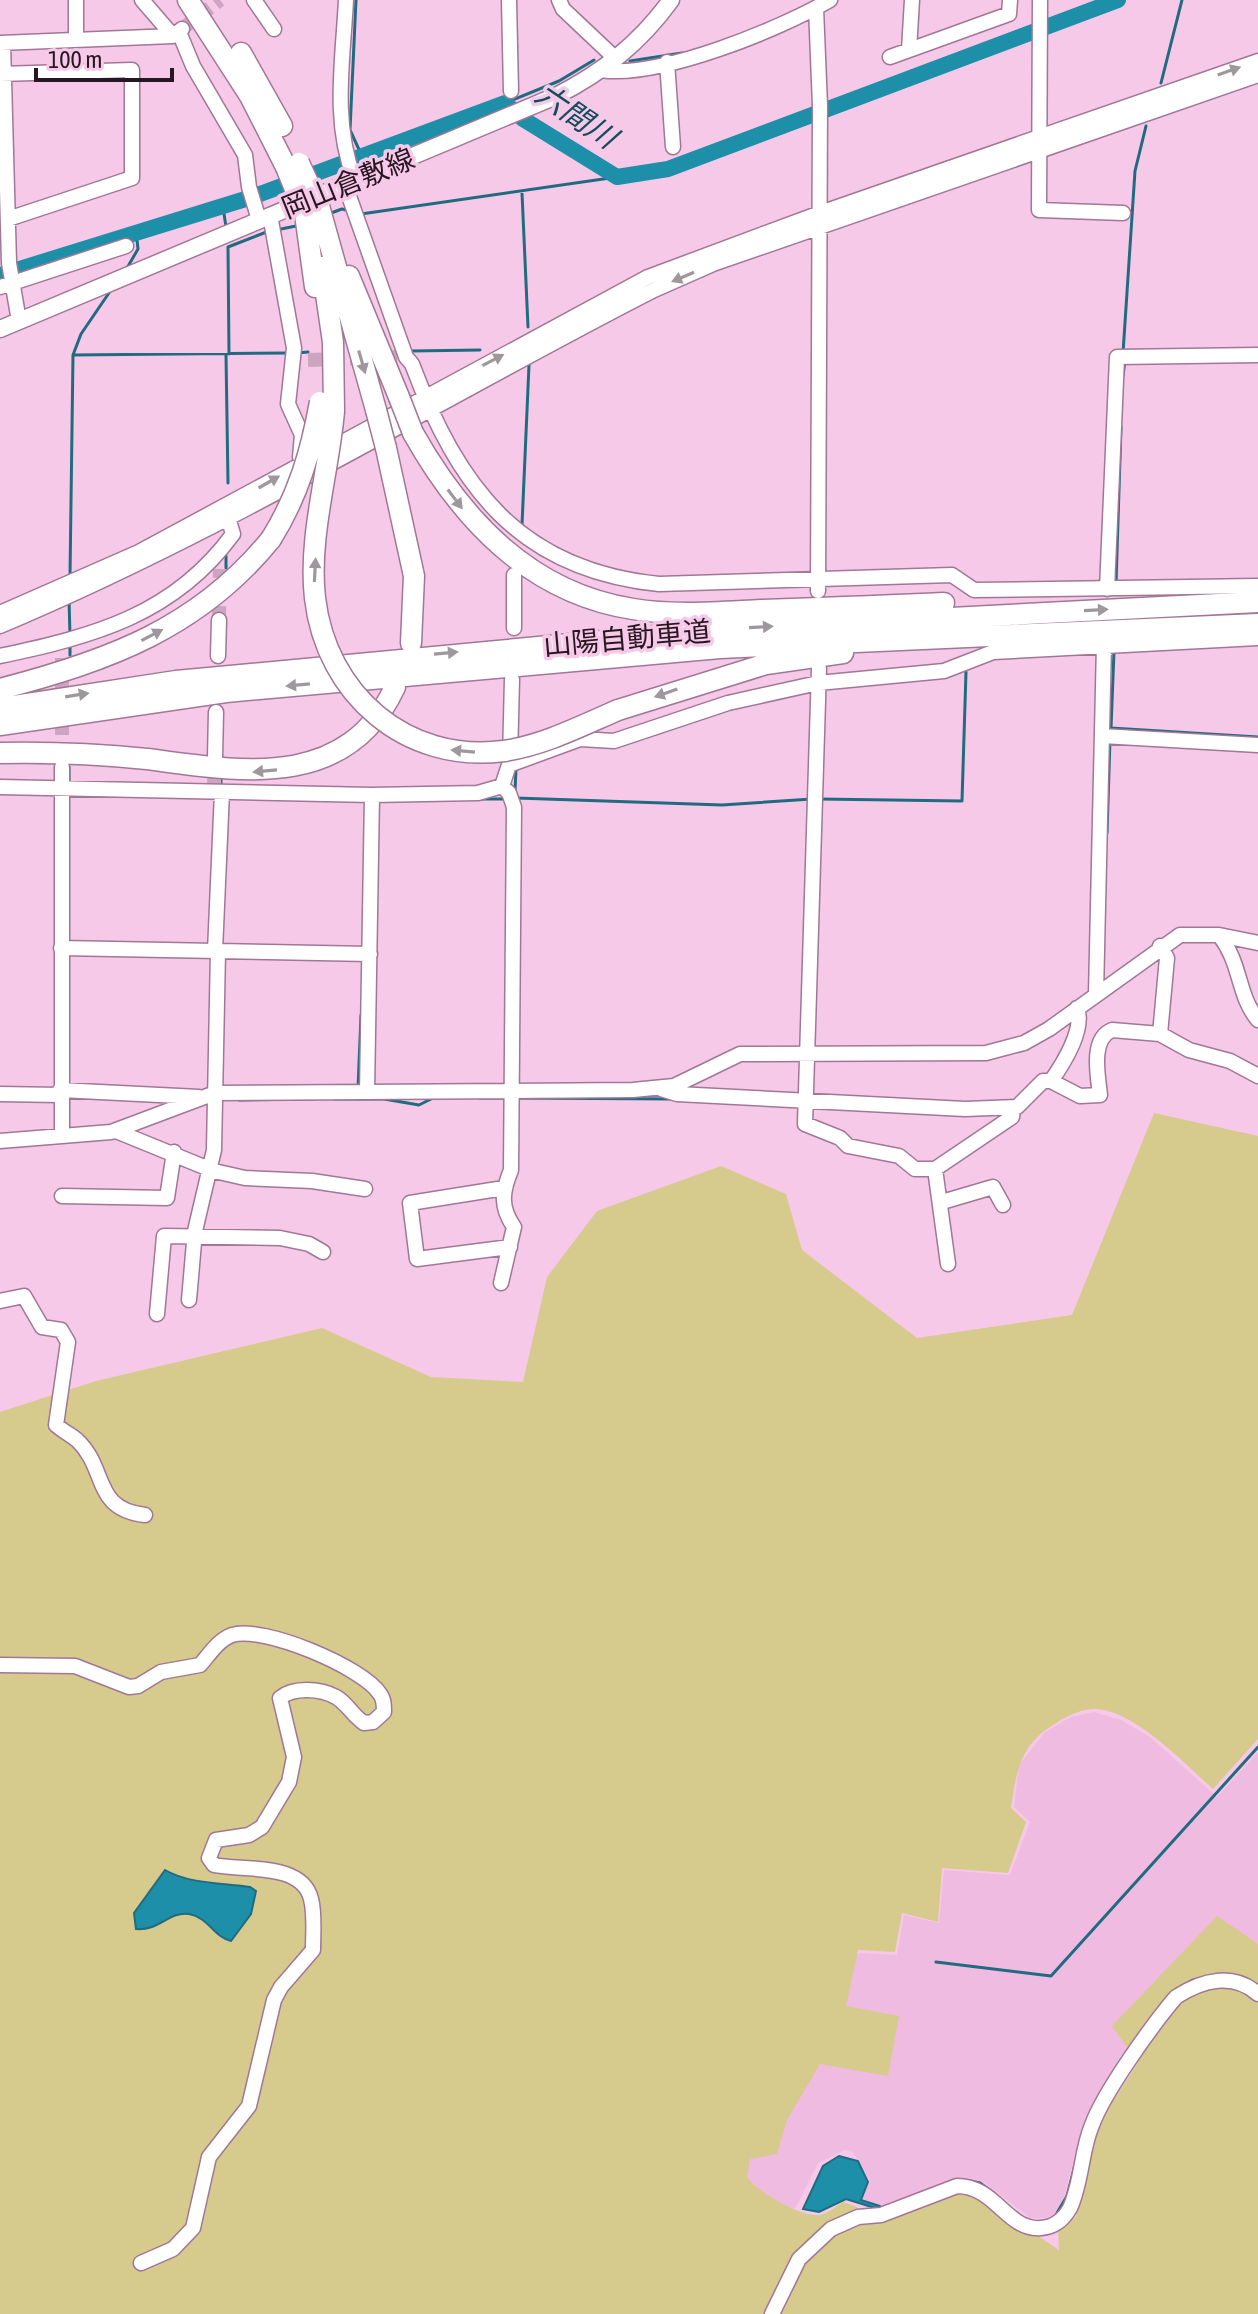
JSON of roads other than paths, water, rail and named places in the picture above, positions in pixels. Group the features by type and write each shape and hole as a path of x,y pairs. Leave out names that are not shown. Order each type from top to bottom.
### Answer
{"highway":[{"path":"188,0 292,165"},
{"path":"205,0 264,92 292,165 413,433 454,499 504,552 536,574 603,602 668,613 962,618"},
{"path":"312,210 327,285 333,342 315,597 332,660 360,702 385,723 419,742 471,753 540,743 618,710 766,664 962,618"},
{"path":"312,210 386,448 414,576 411,643"},
{"path":"0,689 118,653 192,614 245,571 271,539 300,484 327,406"},
{"name":"山陽自動車道","path":"0,708 176,681 434,654 720,630 1258,602"},
{"name":"山陽自動車道","path":"0,725 154,701 405,675 720,648 962,618 1258,624"},
{"path":"0,753 105,755 249,772 283,769 312,762 355,737 395,687"}],"main road":[{"name":"岡山倉敷線","path":"0,329 227,234 270,224 350,178 526,109 616,59 636,42 671,0"}],"street":[{"path":"76,0 76,40"},
{"path":"142,0 178,33 193,66 245,155 254,203 270,224 298,357 288,404 302,435 298,465"},
{"path":"254,0 274,29"},
{"path":"346,0 340,119 354,212 403,355 427,404 464,474 518,535 574,564 640,582 818,585 952,575 974,590 1258,586"},
{"path":"509,0 511,91"},
{"path":"559,0 563,9 616,59"},
{"path":"601,70 613,72 667,62 754,37 811,6 830,0"},
{"path":"890,57 1009,14 1010,0"},
{"path":"1040,0 1039,210 1123,213"},
{"path":"909,50 916,1"},
{"path":"811,6 820,106 818,585"},
{"path":"19,321 8,279 2,43 178,33"},
{"path":"0,626 227,513 427,404 648,277 1041,142 1258,61"},
{"path":"667,62 673,147"},
{"path":"2,74 132,70 132,178 8,219"},
{"path":"1041,142 1258,75"},
{"path":"8,279 126,246"},
{"path":"1114,589 1117,357 1258,355"},
{"path":"227,513 298,465 427,404"},
{"path":"0,656 65,645 178,593 219,553 233,534 227,513"},
{"path":"219,553 220,569"},
{"path":"514,575 514,628"},
{"path":"0,613 70,590"},
{"path":"218,656 219,620"},
{"path":"509,765 580,739 614,741 818,676 944,671 993,652 1258,638"},
{"path":"1096,994 1111,644"},
{"path":"818,676 804,1101 807,1127 840,1138 848,1146 899,1156 915,1169 935,1169 1012,1117 1014,1110 1061,1068 1078,1024 1077,1008"},
{"path":"501,1283 514,1227 507,1216 504,1188 511,1170 508,795 512,679"},
{"path":"215,758 216,712"},
{"path":"1108,736 1258,745"},
{"path":"62,767 65,790 62,1136"},
{"path":"0,787 372,799 478,793 508,795"},
{"path":"189,1300 195,1236 214,1150 208,1095 216,951 219,793"},
{"path":"362,1092 372,799"},
{"path":"660,1089 740,1054 986,1053 1024,1043 1180,935 1219,935 1258,943"},
{"path":"1219,935 1239,966 1245,996 1258,1020"},
{"path":"65,948 366,954"},
{"path":"1160,1034 1167,958 1162,948"},
{"path":"1048,1081 1080,1096 1100,1095 1096,1057 1106,1032 1160,1034 1189,1050 1230,1061 1258,1076"},
{"path":"0,1094 362,1092 509,1095 660,1089 677,1094 1014,1110"},
{"path":"0,1141 116,1131 208,1095"},
{"path":"116,1131 209,1168 245,1178 312,1181 365,1189"},
{"path":"62,1196 167,1198 174,1152"},
{"path":"935,1169 942,1202 948,1264"},
{"path":"942,1202 993,1187 1003,1205"},
{"path":"504,1188 410,1203 417,1259 510,1247"},
{"path":"157,1314 164,1236 280,1238 309,1244 323,1252"},
{"path":"0,1301 24,1296 42,1327 61,1330 68,1342 56,1425 78,1441 107,1497 124,1513 145,1515"},
{"path":"0,1665 75,1666 119,1685 138,1686 161,1672 200,1665 215,1647 234,1634 256,1634 339,1665 371,1685 383,1702 384,1712 379,1718 364,1723 337,1697 321,1692 303,1690 280,1698 294,1757 289,1782 262,1827 249,1835 216,1840 210,1847 209,1858 214,1865 273,1871 296,1877 304,1884 311,1899 313,1950 281,1987 274,2000 249,2106 209,2157 193,2228 173,2249 141,2263"},
{"path":"772,2314 799,2259 831,2229 858,2217 881,2215 957,2186 969,2186 987,2193 1023,2225 1044,2228 1055,2224 1070,2207 1097,2115 1176,1997 1190,1988 1221,1979 1238,1982 1258,1994"}],"water":[{"path":"165,1870 195,1880 250,1887 256,1891 251,1914 231,1941 189,1914 176,1915 152,1927 136,1929 134,1913"},
{"path":"839,2156 858,2161 868,2182 861,2200 880,2206 881,2210 846,2199 819,2212 803,2209 823,2166"}],"waterway":[{"path":"356,0 350,130 362,156"},
{"name":"六間川","path":"0,275 252,197 505,103 523,119 617,177 668,169 1118,0"},
{"path":"1161,83 1182,0"},
{"path":"630,61 682,53"},
{"path":"505,103 559,81 594,60"},
{"path":"1123,353 1135,171 1146,126"},
{"path":"361,214 617,177"},
{"path":"522,193 528,327"},
{"path":"223,207 226,227"},
{"path":"331,213 342,209 350,211"},
{"path":"276,230 296,226"},
{"path":"127,268 138,249 136,231"},
{"path":"229,354 228,247 269,231"},
{"path":"70,576 73,355 81,334 111,290"},
{"path":"411,351 480,350"},
{"path":"297,353 308,352"},
{"path":"73,355 289,353"},
{"path":"226,355 228,483"},
{"path":"1123,376 1125,360"},
{"path":"522,525 529,365"},
{"path":"1116,584 1121,427"},
{"path":"226,556 226,568"},
{"path":"69,599 70,636"},
{"path":"70,643 70,655"},
{"path":"1114,651 1111,728 1258,737"},
{"path":"819,799 962,801 966,672"},
{"path":"1107,833 1110,740"},
{"path":"69,767 69,783"},
{"path":"515,791 516,769"},
{"path":"221,780 221,785"},
{"path":"516,798 722,805 812,799"},
{"path":"480,799 504,799"},
{"path":"358,1088 361,1015"},
{"path":"335,1099 384,1099 419,1105 433,1098"},
{"path":"480,1098 509,1098"},
{"path":"516,1098 673,1099"},
{"path":"239,1100 315,1099"},
{"path":"936,1962 1051,1976 1258,1747"},
{"path":"1179,1988 1193,1980"},
{"path":"1057,2213 1067,2196 1075,2165"},
{"path":"970,2181 980,2183 994,2193"}],"tunnel":[{"path":"182,29 220,0"},
{"path":"308,360 397,357"},
{"path":"219,620 220,569"},
{"path":"62,658 62,762"},
{"path":"214,785 215,758"}]}
